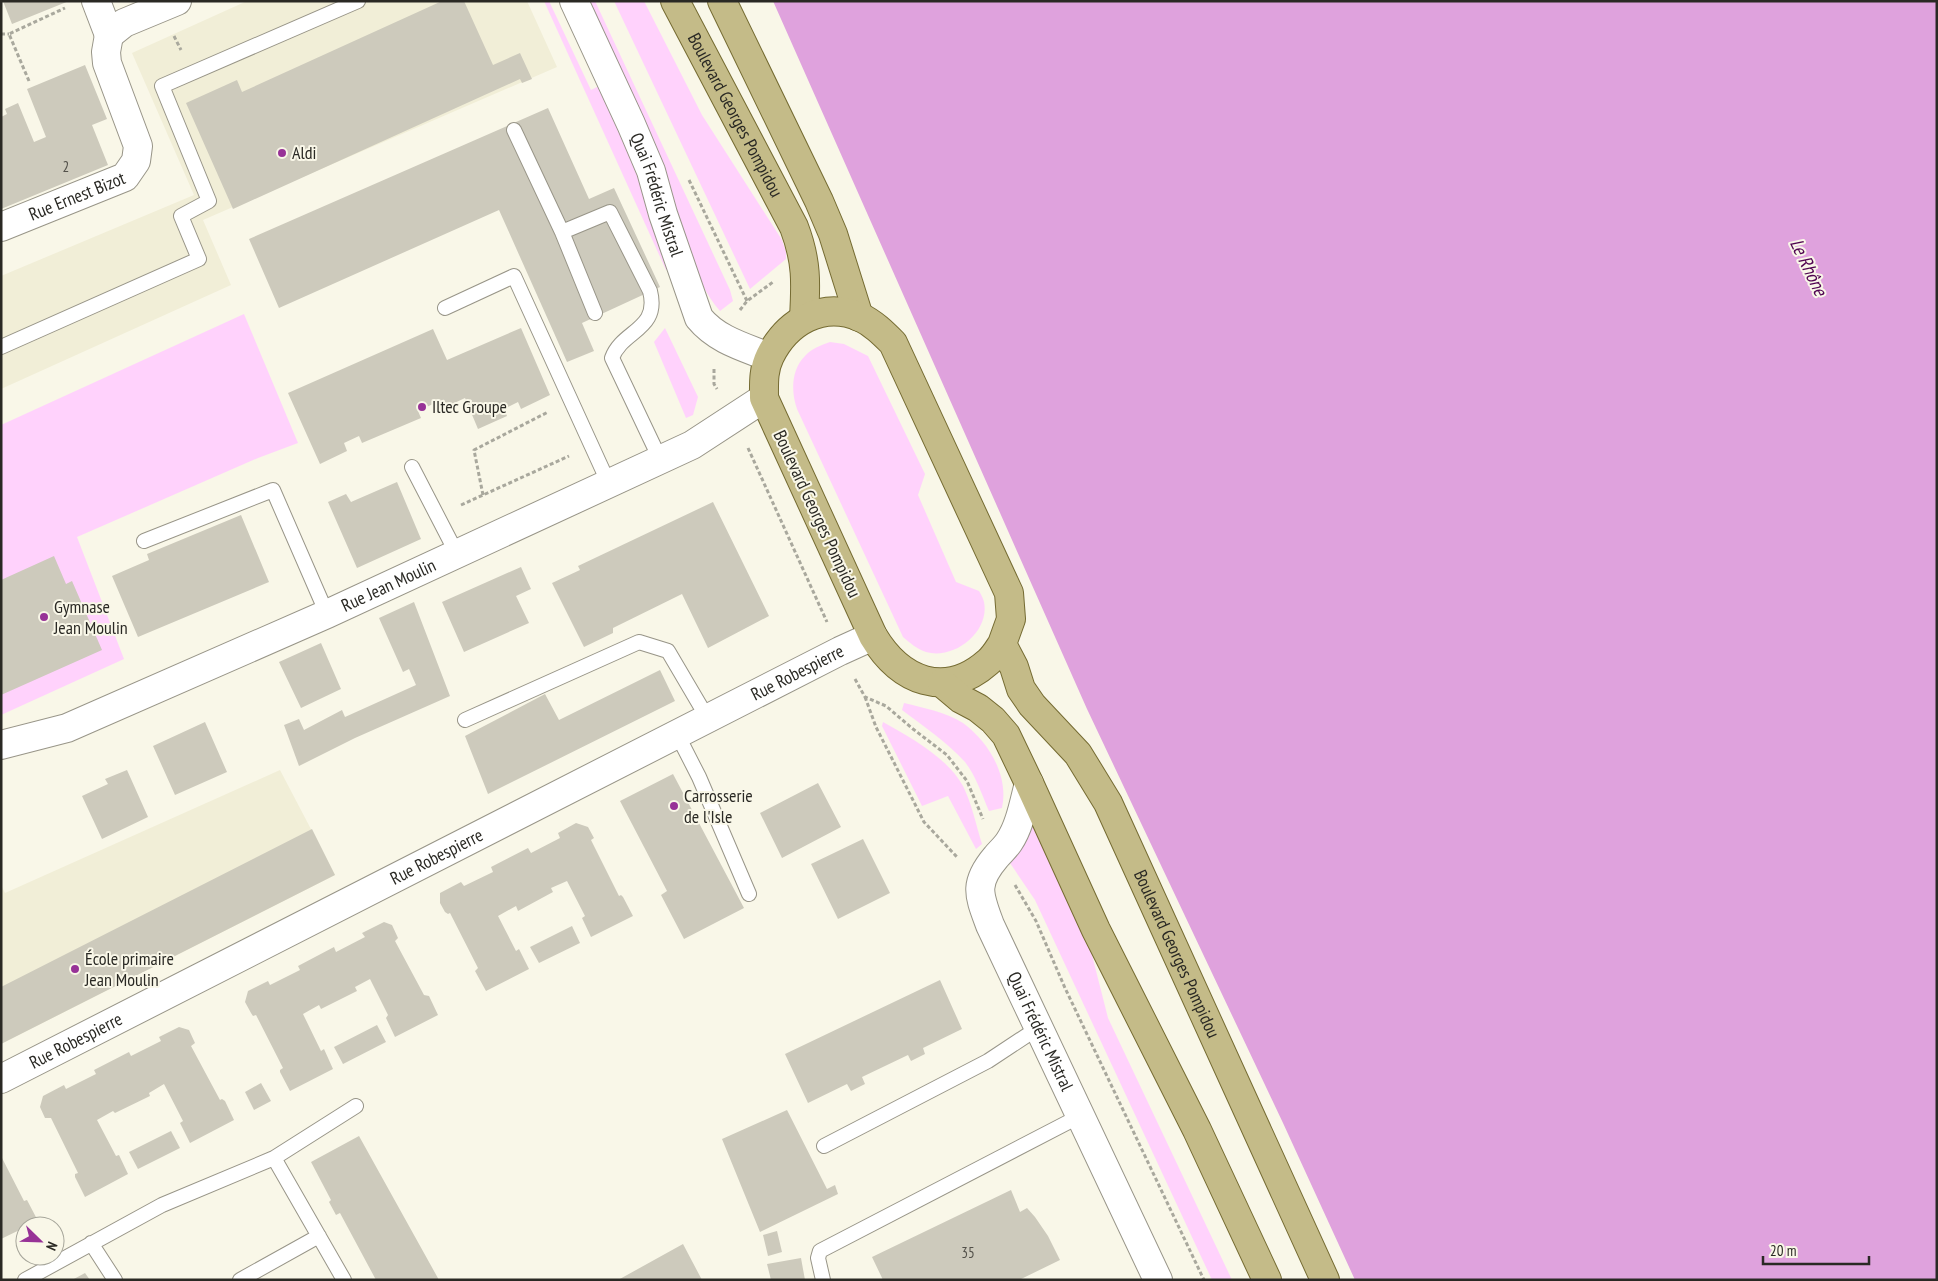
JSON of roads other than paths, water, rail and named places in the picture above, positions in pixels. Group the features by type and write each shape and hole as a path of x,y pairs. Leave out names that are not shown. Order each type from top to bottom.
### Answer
{"main road":[{"path":"659,1 704,89 729,107"},
{"name":"Boulevard Georges Pompidou","path":"675,1 729,107 794,227 801,245 805,266 804,318"},
{"name":"Boulevard Georges Pompidou","path":"722,1 833,234 859,317"},
{"name":"Boulevard Georges Pompidou","path":"841,312 859,317 876,327 893,343 1010,593 1011,619 1002,644 990,661 957,681 942,683 914,676 894,663 882,650 873,636 764,398 764,376 770,357 780,340 804,318 821,313 841,312"},
{"name":"Boulevard Georges Pompidou","path":"1002,644 1014,667 1021,689 1032,705 1078,754 1108,803 1326,1280"},
{"name":"Boulevard Georges Pompidou","path":"942,683 961,699 978,708 993,720 1006,735 1030,783 1096,930 1198,1130 1267,1280"}],"street":[{"name":"Quai Frédéric Mistral","path":"574,1 651,171 663,214 699,318 706,327 720,337 770,357"},
{"path":"83,3 109,35 124,23 167,5"},
{"name":"Rue Ernest Bizot","path":"1,227 125,177 136,161 138,146 107,63 106,52 109,35"},
{"name":"Rue Jean Moulin","path":"1,745 67,728 327,614 692,444 764,398"},
{"name":"Rue Robespierre","path":"1,1080 873,636"},
{"name":"Quai Frédéric Mistral","path":"1030,783 1015,831 1009,843 994,858 980,882 979,895 990,925 1158,1280"}],"lane":[{"path":"1,346 199,260 181,216 209,201 162,86 358,1"},
{"path":"514,130 562,232 595,314"},
{"path":"562,232 610,212 650,291 653,301 652,310 645,324 616,349 612,358 660,459"},
{"path":"445,308 514,276 609,484"},
{"path":"412,467 457,554"},
{"path":"144,541 273,490 327,614"},
{"path":"465,720 640,642 668,651 708,719"},
{"path":"678,734 699,777 749,894"},
{"path":"824,1146 988,1061 1038,1028"},
{"path":"26,1280 162,1205 274,1158 356,1106"},
{"path":"823,1280 818,1258 820,1251 1080,1116"},
{"path":"274,1158 344,1280"},
{"path":"240,1280 319,1236"},
{"path":"91,1243 115,1280"}],"water":[{"name":"Le Rhône","path":"773,1 1937,1 1937,1280 1355,1280 1283,1123 1087,709"}],"place":[{"name":"Aldi","path":"282,153"},
{"name":"Iltec Groupe","path":"422,407"},
{"name":"Gymnase Jean Moulin","path":"44,617"},
{"name":"Carrosserie de l'Isle","path":"674,806"},
{"name":"École primaire Jean Moulin","path":"75,969"}]}
